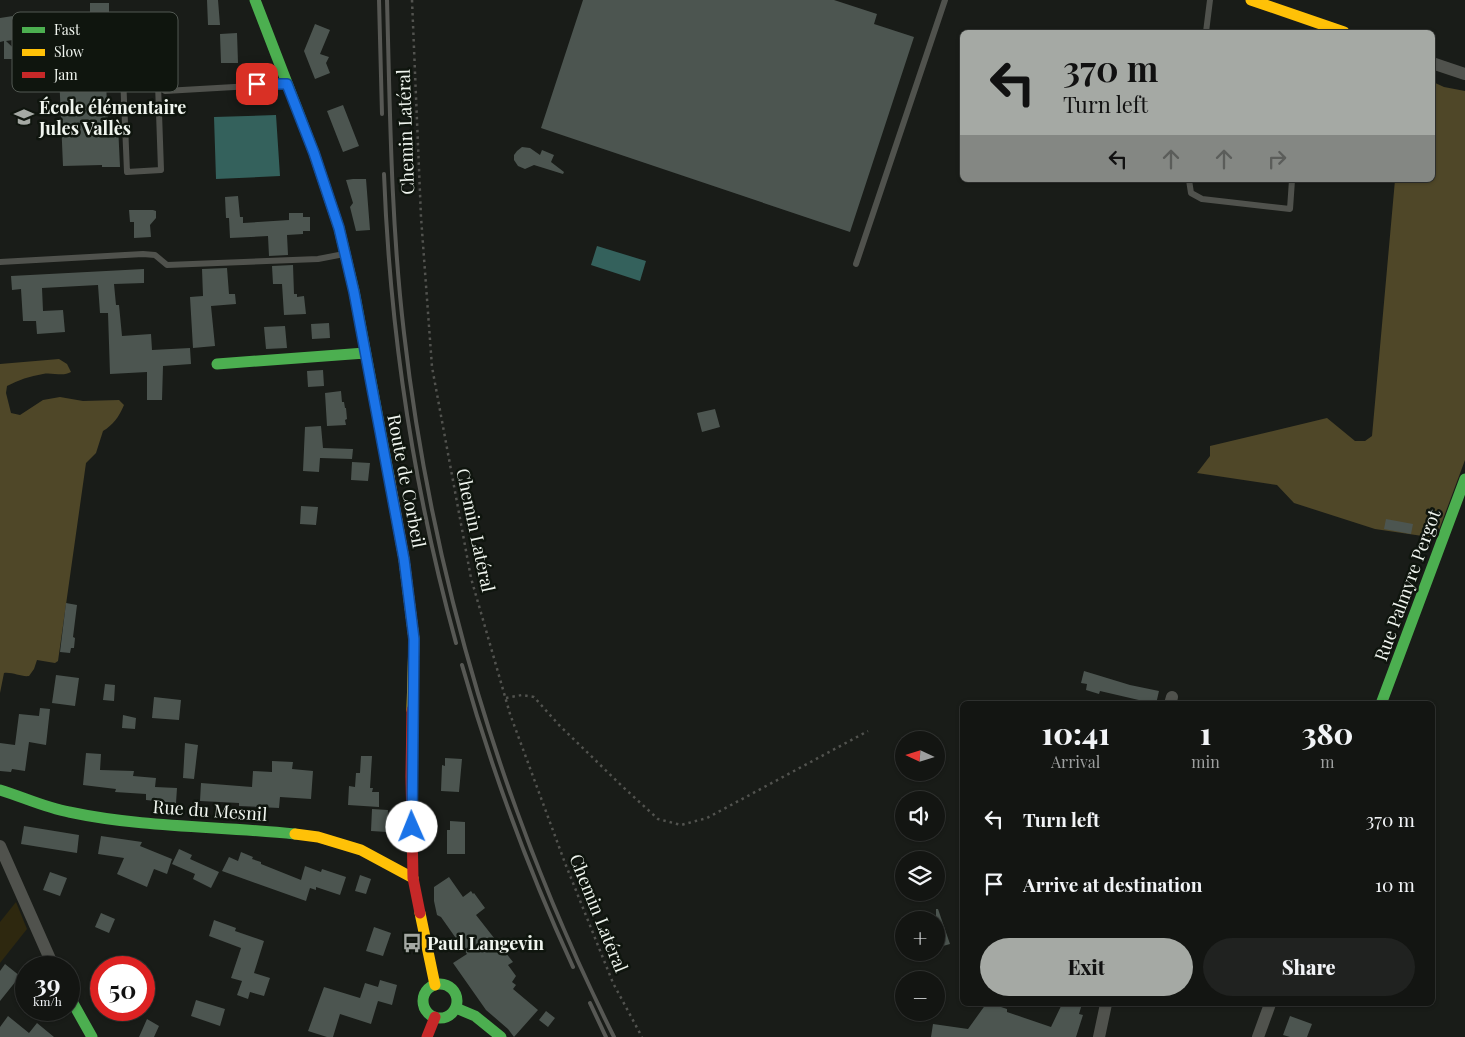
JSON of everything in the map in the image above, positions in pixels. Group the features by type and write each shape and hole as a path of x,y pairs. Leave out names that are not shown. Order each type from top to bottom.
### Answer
{"main road":[{"name":"Route de Corbeil","path":"255,0 314,153 339,228 404,559 414,639 411,777 413,878 435,985"},
{"path":"1251,0 1338,30"},
{"path":"217,364 365,353"},
{"name":"Rue Palmyre Pergot","path":"1383,701 1465,479"},
{"name":"Rue du Mesnil","path":"0,790 67,812 100,818 139,823 318,837 361,850 413,878"},
{"path":"435,985 446,985 455,992 457,997 456,1008 445,1018 435,1017 426,1011 424,1001 427,991 435,985"},
{"path":"456,1008 476,1015 501,1037"},
{"path":"80,1016 92,1037"},
{"path":"427,1037 435,1017"}],"street":[{"path":"1435,64 1465,74"},
{"path":"0,846 49,956"},
{"path":"1099,1037 1106,1006"},
{"path":"1258,1037 1269,1006"}],"lane":[{"path":"856,264 945,0"},
{"path":"1206,30 1210,0"},
{"path":"178,90 287,84"},
{"path":"124,92 127,172 161,170 158,92"},
{"path":"1189,182 1191,193 1202,199 1290,209 1292,182"},
{"path":"0,262 143,254 155,255 167,265 318,259 345,254"}],"path":[{"name":"Chemin Latéral","path":"412,0 421,217 432,367 471,578 506,698 565,863 609,974 642,1037"},
{"path":"506,698 522,695 534,697 559,725 623,788 658,819 681,825 707,818 868,732"}],"shaded area":[{"path":"1435,83 1444,87 1465,91 1465,460 1436,538 1375,529 1294,503 1277,485 1197,473 1210,456 1210,446 1327,418 1355,441 1365,441 1372,436 1395,182 1435,182"},
{"path":"59,359 67,364 71,372 33,376 7,386 6,393 11,413 20,415 43,400 60,397 83,401 119,400 124,405 115,420 103,431 96,453 86,463 58,661 55,663 37,660 29,676 4,673 0,693 0,364"},
{"path":"16,902 27,929 0,963 0,922"}],"water":[{"path":"276,115 280,176 216,179 214,117"},
{"path":"597,246 646,261 640,281 591,265"}],"building":[{"path":"207,0 218,0 220,25 208,25"},
{"path":"583,0 834,0 877,14 874,24 914,37 850,232 541,128"},
{"path":"90,3 109,3 109,12 90,12"},
{"path":"12,16 12,40 6,41 12,47 12,59 4,59 4,41 0,42 0,18"},
{"path":"315,24 330,30 320,54 329,57 326,63 330,73 315,79 304,51"},
{"path":"237,33 238,63 221,63 220,34"},
{"path":"60,92 106,92 108,125 118,125 120,167 102,167 102,165 63,166"},
{"path":"343,105 359,146 343,152 327,111"},
{"path":"522,147 530,148 540,155 542,150 554,155 551,162 564,172 563,174 534,165 525,169 518,166 514,160 514,155"},
{"path":"366,179 370,230 356,231 350,207 353,203 346,180"},
{"path":"238,196 240,217 243,217 243,223 289,220 289,213 303,213 303,217 310,217 310,231 303,231 303,234 287,235 288,255 269,256 268,236 230,238 229,218 226,218 225,197"},
{"path":"129,210 156,211 156,218 150,225 151,237 134,238 134,222 130,222"},
{"path":"293,265 294,294 297,294 297,297 304,296 306,314 284,315 282,284 273,284 272,266"},
{"path":"227,268 229,294 235,294 236,304 211,306 215,346 193,348 190,297 203,296 202,269"},
{"path":"144,269 144,283 114,284 116,305 119,305 122,336 151,334 152,350 190,348 191,364 163,366 162,400 147,400 147,372 110,374 108,313 100,313 98,285 42,288 43,311 63,310 65,332 37,334 36,321 23,321 21,289 12,290 11,276"},
{"path":"329,323 330,338 312,339 311,324"},
{"path":"285,326 287,348 266,349 264,327"},
{"path":"323,370 324,386 308,387 307,371"},
{"path":"341,391 342,402 344,402 346,408 346,425 327,426 325,393"},
{"path":"715,409 720,427 702,432 697,413"},
{"path":"321,426 323,448 353,449 352,459 320,458 319,472 303,471 305,427"},
{"path":"352,462 370,463 368,481 351,480"},
{"path":"301,506 318,507 316,525 300,524"},
{"path":"1386,519 1413,524 1411,534 1384,529"},
{"path":"66,603 77,605 73,637 75,638 74,648 71,648 70,653 60,652"},
{"path":"1084,671 1130,685 1159,691 1157,701 1143,701 1100,691 1099,694 1086,690 1087,684 1081,683"},
{"path":"56,675 79,678 75,706 52,703"},
{"path":"105,684 115,685 114,701 103,700"},
{"path":"154,697 181,700 179,720 152,718"},
{"path":"40,708 50,709 46,745 29,742 25,771 12,769 11,772 0,771 0,743 15,745 19,714 39,716"},
{"path":"123,715 136,718 135,729 122,728"},
{"path":"185,743 198,745 194,779 183,778"},
{"path":"86,753 101,754 100,770 134,771 133,776 156,778 155,787 177,788 176,803 146,800 146,794 115,792 116,789 83,785"},
{"path":"361,756 372,756 370,788 373,788 372,792 379,792 379,807 348,805 349,786 355,787 356,773 360,773"},
{"path":"445,758 462,759 459,792 441,791 442,765 445,766"},
{"path":"272,761 293,762 292,769 313,771 311,799 280,797 279,808 239,806 239,803 200,801 201,783 252,787 253,771 272,772"},
{"path":"372,809 388,810 387,832 371,831"},
{"path":"450,821 465,822 465,854 447,854 447,830 450,830"},
{"path":"24,826 79,835 77,853 21,844"},
{"path":"101,836 142,842 140,846 172,859 167,874 154,869 147,887 117,874 124,858 98,854"},
{"path":"179,849 192,855 190,859 219,872 211,888 193,879 195,874 172,864"},
{"path":"241,852 253,857 252,859 261,862 261,864 301,880 305,866 321,872 322,869 346,877 340,895 316,887 316,890 310,888 306,901 222,871 229,857 238,861"},
{"path":"50,872 67,878 60,896 43,890"},
{"path":"360,875 371,879 366,894 355,891"},
{"path":"449,877 463,897 471,891 485,908 476,915 513,962 508,965 516,976 512,982 516,985 513,989 538,1010 514,1037 508,1029 486,1010 453,963 467,954 441,917 437,915 434,901 434,887"},
{"path":"101,913 115,919 109,933 95,927"},
{"path":"214,920 236,928 235,931 264,941 254,973 270,978 264,996 250,992 248,999 237,995 242,981 231,978 241,948 209,936"},
{"path":"374,927 391,933 383,956 366,951"},
{"path":"945,929 950,944 945,945"},
{"path":"5,964 15,972 15,982 0,1001 0,971"},
{"path":"380,980 397,985 392,1005 378,1001 371,1024 340,1014 333,1037 308,1031 324,987 360,998 365,983 378,987"},
{"path":"196,1000 225,1009 220,1026 191,1016"},
{"path":"985,1006 998,1006 1007,1009 1007,1012 1051,1027 1061,1006 1081,1006 1079,1014 1083,1015 1076,1037 931,1037 933,1024 968,1029"},
{"path":"546,1011 555,1018 548,1027 539,1020"},
{"path":"8,1016 29,1033 37,1023 54,1037 0,1037 0,1027"},
{"path":"1290,1016 1312,1024 1307,1037 1283,1035"},
{"path":"146,1021 150,1021 159,1026 154,1037 139,1037"}],"railway":[{"path":"379,0 382,114"},
{"path":"387,0 396,250 404,333 417,425 433,515 454,605 478,694 507,782 539,869 575,954 614,1037"},
{"path":"384,174 392,293 407,411 428,528 456,643"},
{"path":"462,665 498,780 526,856 573,967"},
{"path":"590,1003 606,1037"}],"traffic: fast":[{"path":"255,0 314,153 339,228 354,291 389,477"},
{"path":"217,364 365,353"},
{"path":"1382,701 1465,479"},
{"path":"0,790 52,808 97,817 154,824 295,834"},
{"path":"440,984 452,989 457,1001 452,1013 440,1018 428,1013 423,1001 428,989 440,984"},
{"path":"456,1008 475,1016 501,1037"},
{"path":"80,1016 92,1037"}],"traffic: slow":[{"path":"1251,0 1338,30"},
{"path":"389,477 404,559 414,639 412,710"},
{"path":"295,834 318,837 361,850 413,878"},
{"path":"420,913 435,985"}],"traffic: jam":[{"path":"412,710 413,878 420,913"},
{"path":"427,1037 435,1017"}],"place":[{"name":"École élémentaire Jules Vallès","path":"24,117"},
{"name":"Paul Langevin","path":"412,943"}],"route":[{"path":"257,84 287,84 314,153 339,228 354,292 404,559 414,639 411,777 412,827"}]}
